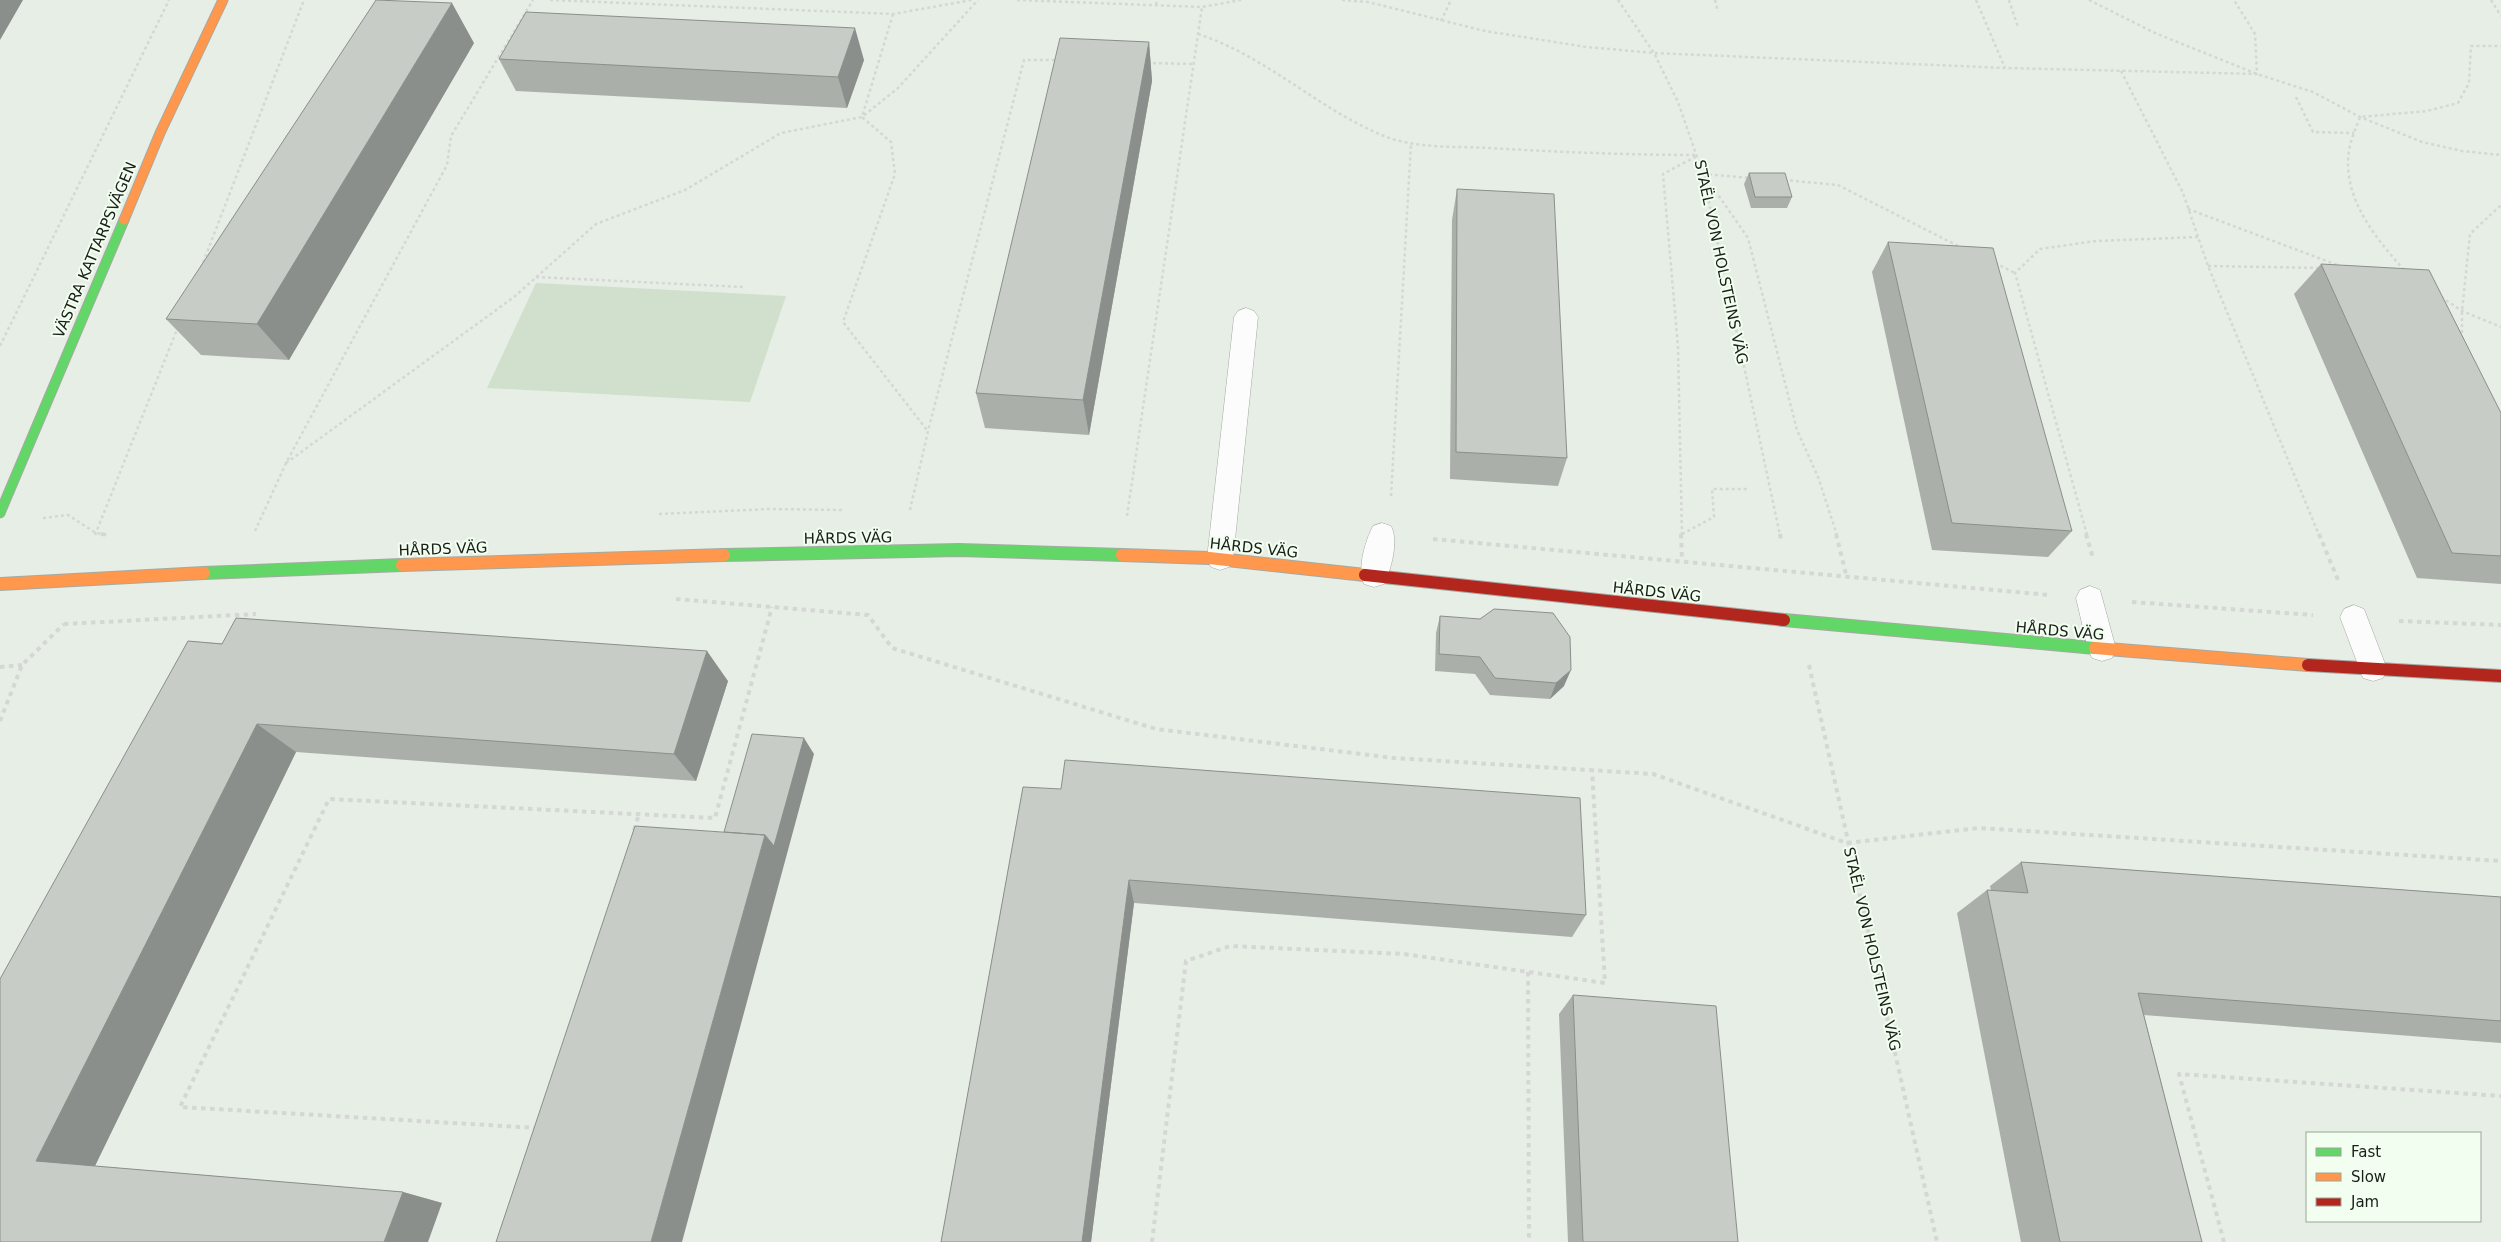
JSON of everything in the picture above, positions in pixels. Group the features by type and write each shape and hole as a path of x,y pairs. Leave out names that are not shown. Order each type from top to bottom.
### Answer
{"street":[{"name":"VÄSTRA KATTARPSVÄGEN","path":"0,513 160,133 223,0"},
{"name":"HÅRDS VÄG","path":"0,584 82,578 556,559 949,550 1220,559 1866,629 2102,649 2374,669 2501,676"}],"lane":[{"path":"1220,559 1246,316"},
{"path":"1374,576 1382,534"},
{"path":"2090,598 2102,649"},
{"path":"2354,617 2374,669"}],"path":[{"path":"0,346 169,0"},
{"path":"199,273 304,0"},
{"path":"255,531 286,463 447,166 451,136 532,0"},
{"path":"550,0 893,14 972,0"},
{"path":"286,463 514,297 596,224 685,190 781,133 862,118 898,88 978,0"},
{"path":"1018,0 1202,7 1241,0"},
{"path":"1156,6 1157,0"},
{"path":"1342,0 1368,2 1484,31 1588,47 1654,53 2005,68 2257,74"},
{"path":"1441,21 1451,0"},
{"name":"STAËL VON HOLSTEINS VÄG","path":"1618,0 1654,53 1678,102 1698,155 1781,540"},
{"path":"1716,0 1718,12"},
{"path":"1976,0 2005,68"},
{"path":"2009,0 2018,27"},
{"path":"2089,0 2154,33 2257,74 2313,92 2360,117 2422,142 2462,151 2501,155"},
{"path":"2234,0 2255,34 2257,74"},
{"path":"2490,0 2501,16"},
{"path":"1127,516 1202,7"},
{"path":"862,118 893,14"},
{"path":"1198,34 1232,46 1359,126 1385,138 1411,144 1606,155 1698,155"},
{"path":"2360,117 2427,111 2458,103 2469,83 2471,46 2501,46"},
{"path":"910,510 928,431 1024,60 1064,61"},
{"path":"1144,63 1194,64"},
{"path":"2121,70 2183,193 2208,266 2354,617"},
{"path":"2296,97 2313,132 2354,134"},
{"path":"2360,117 2348,151 2350,188 2369,226 2409,274"},
{"path":"862,118 891,142 895,174 843,322 928,431"},
{"path":"1382,534 1390,511 1411,144"},
{"path":"1682,561 1678,347 1662,174 1698,155"},
{"path":"1703,174 1751,178"},
{"path":"1703,174 1748,238 1797,430 1836,528 1847,578"},
{"path":"1780,180 1838,185 1962,247"},
{"path":"2462,349 2462,311 2470,234 2501,205"},
{"path":"2188,209 2345,268 2208,266"},
{"path":"2015,273 2040,249 2096,240 2198,238"},
{"path":"1988,260 2015,273 2095,565"},
{"path":"2395,269 2403,269"},
{"path":"536,277 743,287"},
{"path":"2434,293 2462,311 2501,327"},
{"path":"0,721 22,665 64,624 82,578 96,533 181,318"},
{"path":"1682,534 1714,517 1712,488 1748,489"},
{"path":"673,598 868,615 892,648 1156,729 1394,758 1653,774 1847,843 1979,828 2501,861"},
{"path":"539,1128 180,1107 329,799 715,818 772,607"},
{"path":"64,624 260,614"},
{"name":"STAËL VON HOLSTEINS VÄG","path":"1807,657 1847,843 1874,952 1938,1242"},
{"path":"0,667 22,665"},
{"path":"1152,1242 1186,961 1230,946 1404,954 1605,983 1592,770"},
{"path":"633,832 639,814"},
{"path":"1528,972 1529,1242"},
{"path":"2224,1242 2179,1074 2501,1096"},
{"path":"536,1137 542,1119"}],"green space":[{"path":"536,283 786,296 750,402 487,388"}],"building":[{"path":"376,0 452,3 257,324 166,319"},
{"path":"526,12 855,28 838,77 499,59"},
{"path":"1060,38 1149,42 1083,400 976,393"},
{"path":"1749,173 1785,173 1792,197 1755,197"},
{"path":"1457,189 1554,194 1567,458 1456,452"},
{"path":"1888,242 1993,248 2072,531 1952,523"},
{"path":"2321,264 2429,270 2501,413 2501,556 2452,553"},
{"path":"1494,609 1553,613 1570,637 1571,670 1556,683 1495,678 1480,657 1439,654 1440,616 1480,619"},
{"path":"236,618 707,651 674,754 257,724 36,1161 403,1192 384,1242 0,1242 0,979 188,641 222,644"},
{"path":"752,734 804,738 774,846 765,835 724,832"},
{"path":"1065,760 1580,798 1586,915 1129,880 1082,1242 941,1242 1023,787 1061,789"},
{"path":"635,826 765,835 651,1242 496,1242"},
{"path":"2021,862 2501,897 2501,1021 2138,993 2202,1242 2060,1242 1987,890 2028,893"},
{"path":"1573,995 1716,1006 1738,1242 1583,1242"}],"traffic: fast":[{"path":"0,513 124,220"},
{"path":"724,555 959,550 1122,555"},
{"path":"204,573 402,565"},
{"path":"1784,620 2095,648"}],"traffic: slow":[{"path":"124,220 160,133 223,0"},
{"path":"402,565 724,555"},
{"path":"1122,555 1209,558 1365,575"},
{"path":"0,584 204,573"},
{"path":"2095,648 2308,665"}],"traffic: jam":[{"path":"1365,575 1784,620"},
{"path":"2308,665 2501,676"}]}
